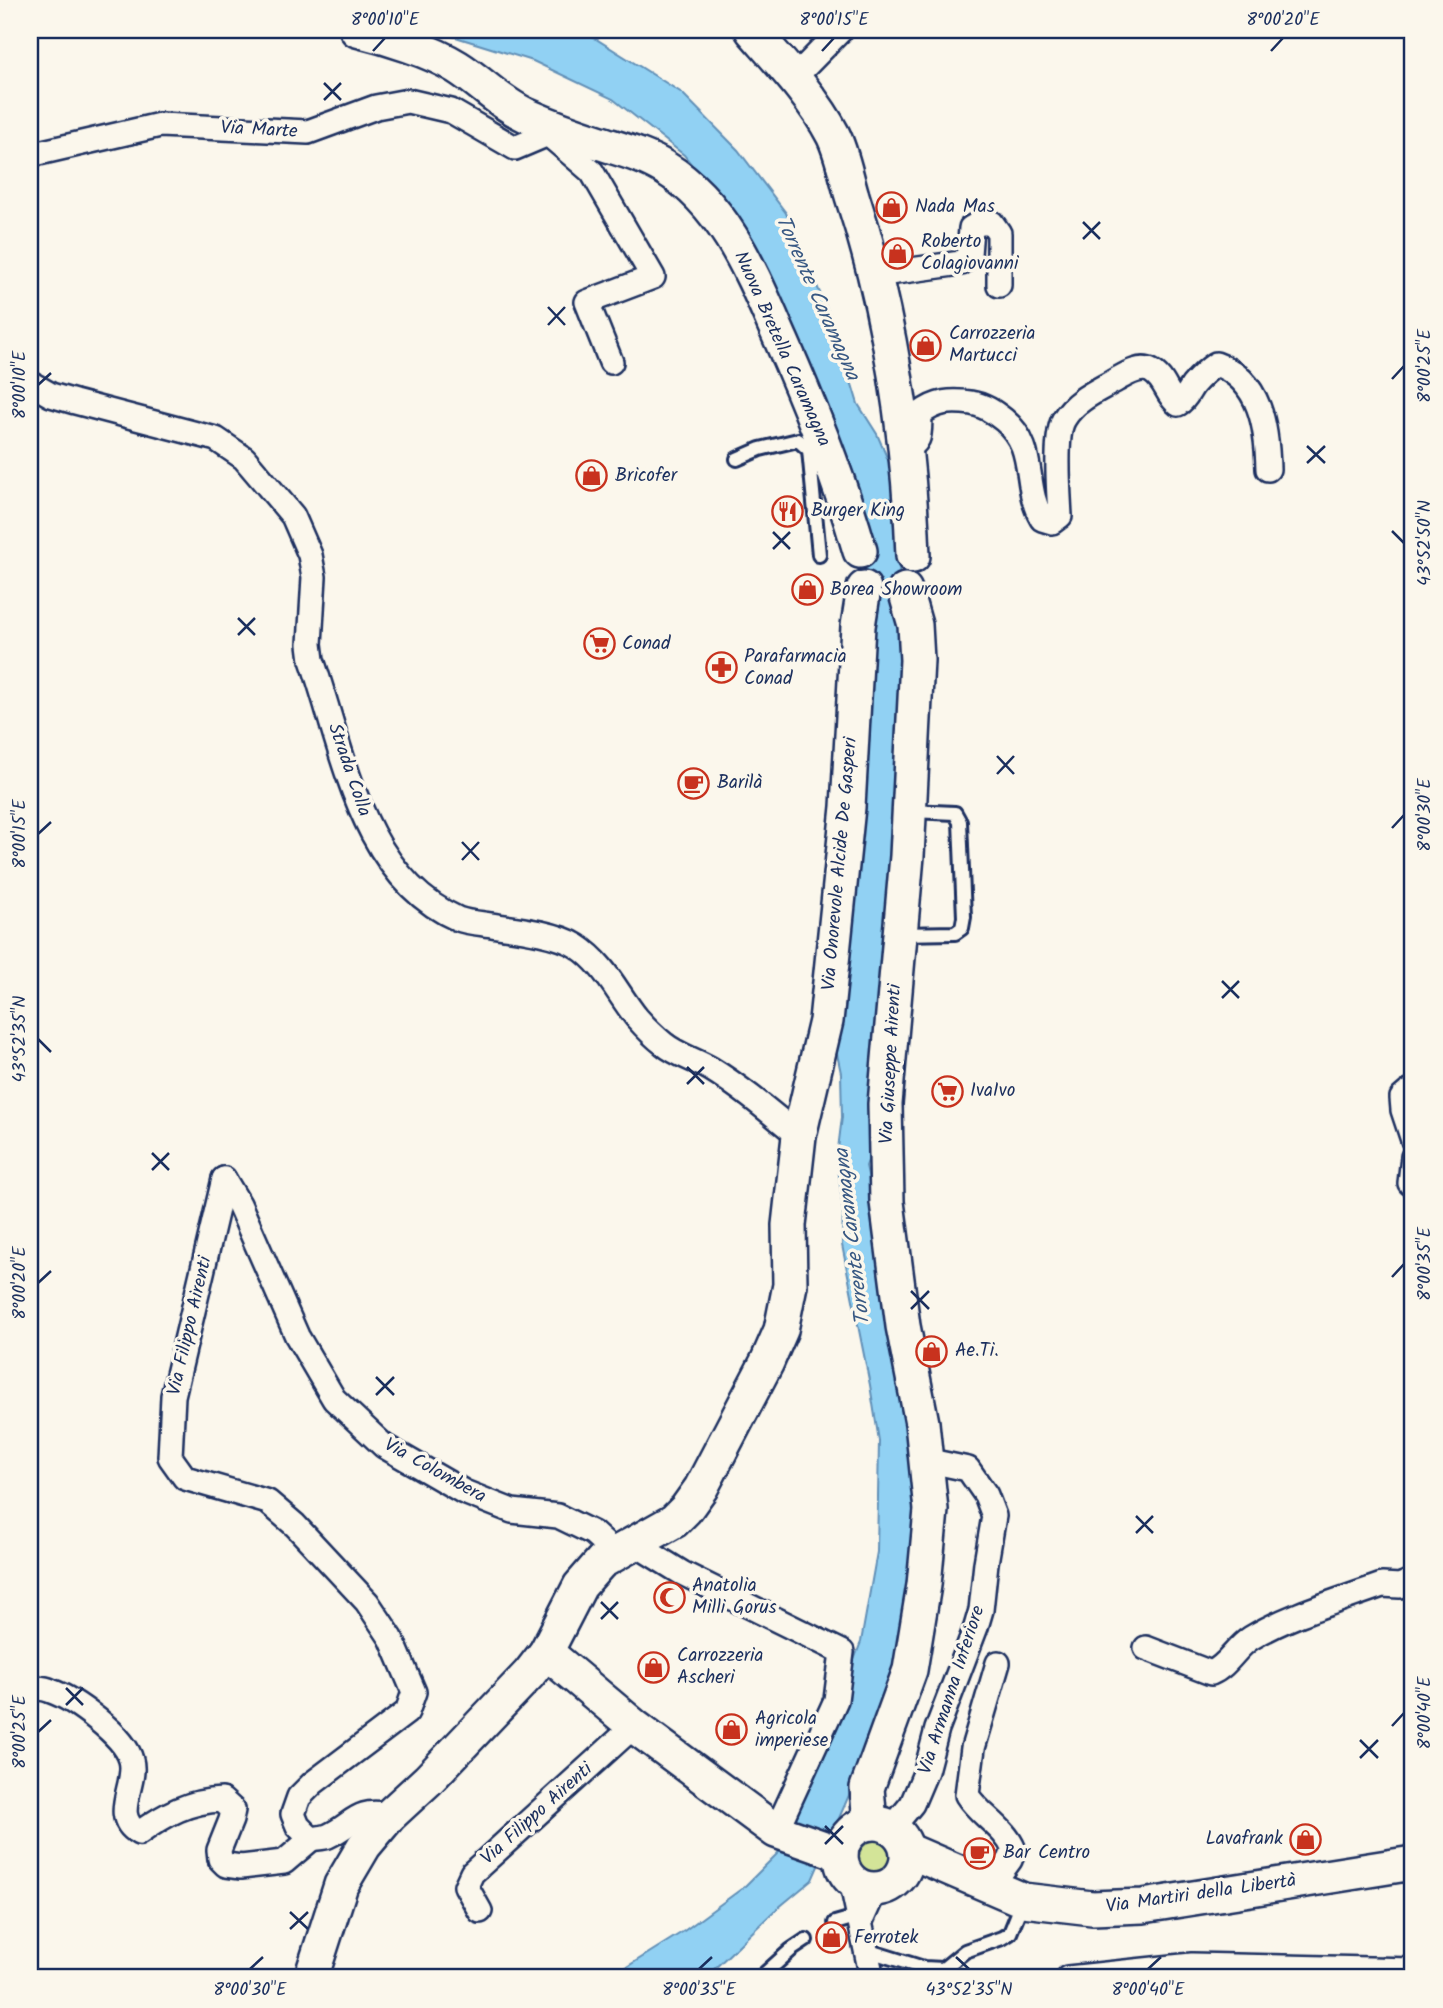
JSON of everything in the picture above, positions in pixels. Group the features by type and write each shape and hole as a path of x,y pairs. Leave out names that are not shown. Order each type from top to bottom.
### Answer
{"main road":[{"name":"Nuova Bretella Caramagna","path":"362,30 440,58 470,76 505,104 550,130 651,160 666,168 699,196 733,240 754,279 817,422 848,508 860,551"},
{"path":"752,30 794,78 833,136 870,250 900,407 907,539 914,574 905,590 889,597 871,594 858,580 855,570 860,551 874,539 907,539"},
{"name":"Via Onorevole Alcide De Gasperi","path":"799,1136 826,1021 848,807 858,626 864,588"},
{"name":"Via Giuseppe Airenti","path":"871,1857 867,1788 910,1670 924,1585 931,1510 922,1423 903,1326 887,1202 885,1104 910,811 917,660 915,625 905,590"},
{"path":"311,1978 341,1885 364,1846 390,1815 428,1780 529,1674 546,1652 580,1586 601,1562 674,1521 701,1488 768,1362 781,1331 790,1285 789,1225 799,1136"},
{"path":"546,1652 634,1726 776,1831 871,1857"},
{"name":"Via Martiri della Libertà","path":"871,1857 943,1866 1023,1900 1092,1908 1143,1906 1413,1863"}],"street":[{"path":"794,78 841,30"},
{"name":"Via Marte","path":"30,155 160,125 308,132 376,107 408,100 451,111 515,148 550,130"},
{"path":"550,130 592,172 653,277 587,302 611,362"},
{"path":"875,275 961,263 969,255 971,228 980,223 992,223 999,233 999,285"},
{"path":"904,450 915,445 919,439 920,414 931,406 951,400 981,405 996,414 1020,436 1026,451 1036,509 1041,519 1052,522 1060,516 1059,443 1062,421 1082,399 1127,374 1143,369 1157,375 1178,404 1216,364 1238,377 1261,411 1266,426 1268,469"},
{"name":"Strada Colla","path":"30,383 51,395 216,439 244,458 293,516 303,535 314,577 310,644 313,660 360,809 396,869 414,890 435,908 462,920 531,931 574,944 607,973 638,1019 666,1046 711,1069 799,1136"},
{"path":"1413,1092 1402,1098 1413,1140"},
{"path":"1410,1183 1413,1157"},
{"name":"Via Colombera","path":"224,1179 239,1204 297,1336 334,1399 384,1447 464,1492 512,1511 558,1517 682,1573 842,1652 835,1700 776,1831"},
{"name":"Via Filippo Airenti","path":"224,1179 173,1396 170,1457 185,1478 268,1502 295,1525 367,1602 391,1638 414,1692 407,1712 313,1783 299,1797 293,1814 298,1826 311,1839"},
{"name":"Via Armanna Inferiore","path":"871,1857 912,1804 926,1771 937,1729 979,1617 994,1512 980,1484 968,1469 925,1460"},
{"path":"1146,1648 1211,1673 1222,1668 1244,1643 1270,1628 1382,1585 1400,1586 1413,1580"},
{"path":"991,1886 1014,1850 1009,1838 973,1805 967,1795 973,1748 998,1662"},
{"path":"30,1689 51,1690 77,1705 116,1736 130,1755 134,1772 125,1800 125,1817 132,1829 139,1833 177,1809 206,1801 222,1800 233,1810 232,1820 219,1850 220,1859 226,1865 242,1867 284,1862 311,1839 327,1836 354,1818 370,1812 390,1815"},
{"name":"Via Filippo Airenti","path":"480,1911 466,1886 472,1873 634,1726"},
{"path":"871,1857 861,1921 872,1978"},
{"path":"1069,1978 1192,1965 1413,1970"}],"lane":[{"path":"737,459 760,449 798,440 804,443 809,450 818,555"},
{"path":"900,934 955,933 962,928 964,917 960,822 955,813 910,811"},
{"path":"866,1950 924,1968 943,1969 965,1951 1010,1933 1023,1900"},
{"path":"835,1923 849,1919 861,1921"},
{"path":"760,1978 806,1940"},
{"path":"1192,1965 1215,1972 1220,1978"}],"green space":[{"path":"875,1841 886,1846 891,1857 886,1868 875,1873 864,1868 859,1857 864,1846"}],"water":[{"name":"Torrente Caramagna","path":"433,30 571,30 596,39 682,93 738,150 786,213 835,328 858,404 877,434 891,467 893,517 905,620 872,1150 866,1166 878,1218 917,1446 918,1575 881,1722 812,1880 772,1913 705,1978 609,1978 684,1931 744,1887 779,1852 861,1642 877,1552 879,1441 842,1245 843,1212 837,1157 842,1117 841,1073 836,1049 868,622 862,519 733,217 684,155 613,99 533,61"}],"place":[{"name":"Nada Mas","path":"892,207"},
{"name":"Roberto Colagiovanni","path":"898,253"},
{"name":"Carrozzeria Martucci","path":"926,345"},
{"name":"Bricofer","path":"592,476"},
{"name":"Burger King","path":"788,511"},
{"name":"Borea Showroom","path":"807,590"},
{"name":"Conad","path":"599,644"},
{"name":"Parafarmacia Conad","path":"721,668"},
{"name":"Barilà","path":"694,783"},
{"name":"IvaIvo","path":"947,1091"},
{"name":"Ae.Ti.","path":"932,1351"},
{"name":"Anatolia Milli Gorus","path":"669,1597"},
{"name":"Carrozzeria Ascheri","path":"654,1667"},
{"name":"Agricola imperiese","path":"732,1730"},
{"name":"Lavafrank","path":"1306,1839"},
{"name":"Bar Centro","path":"980,1853"},
{"name":"Ferrotek","path":"831,1938"}]}
